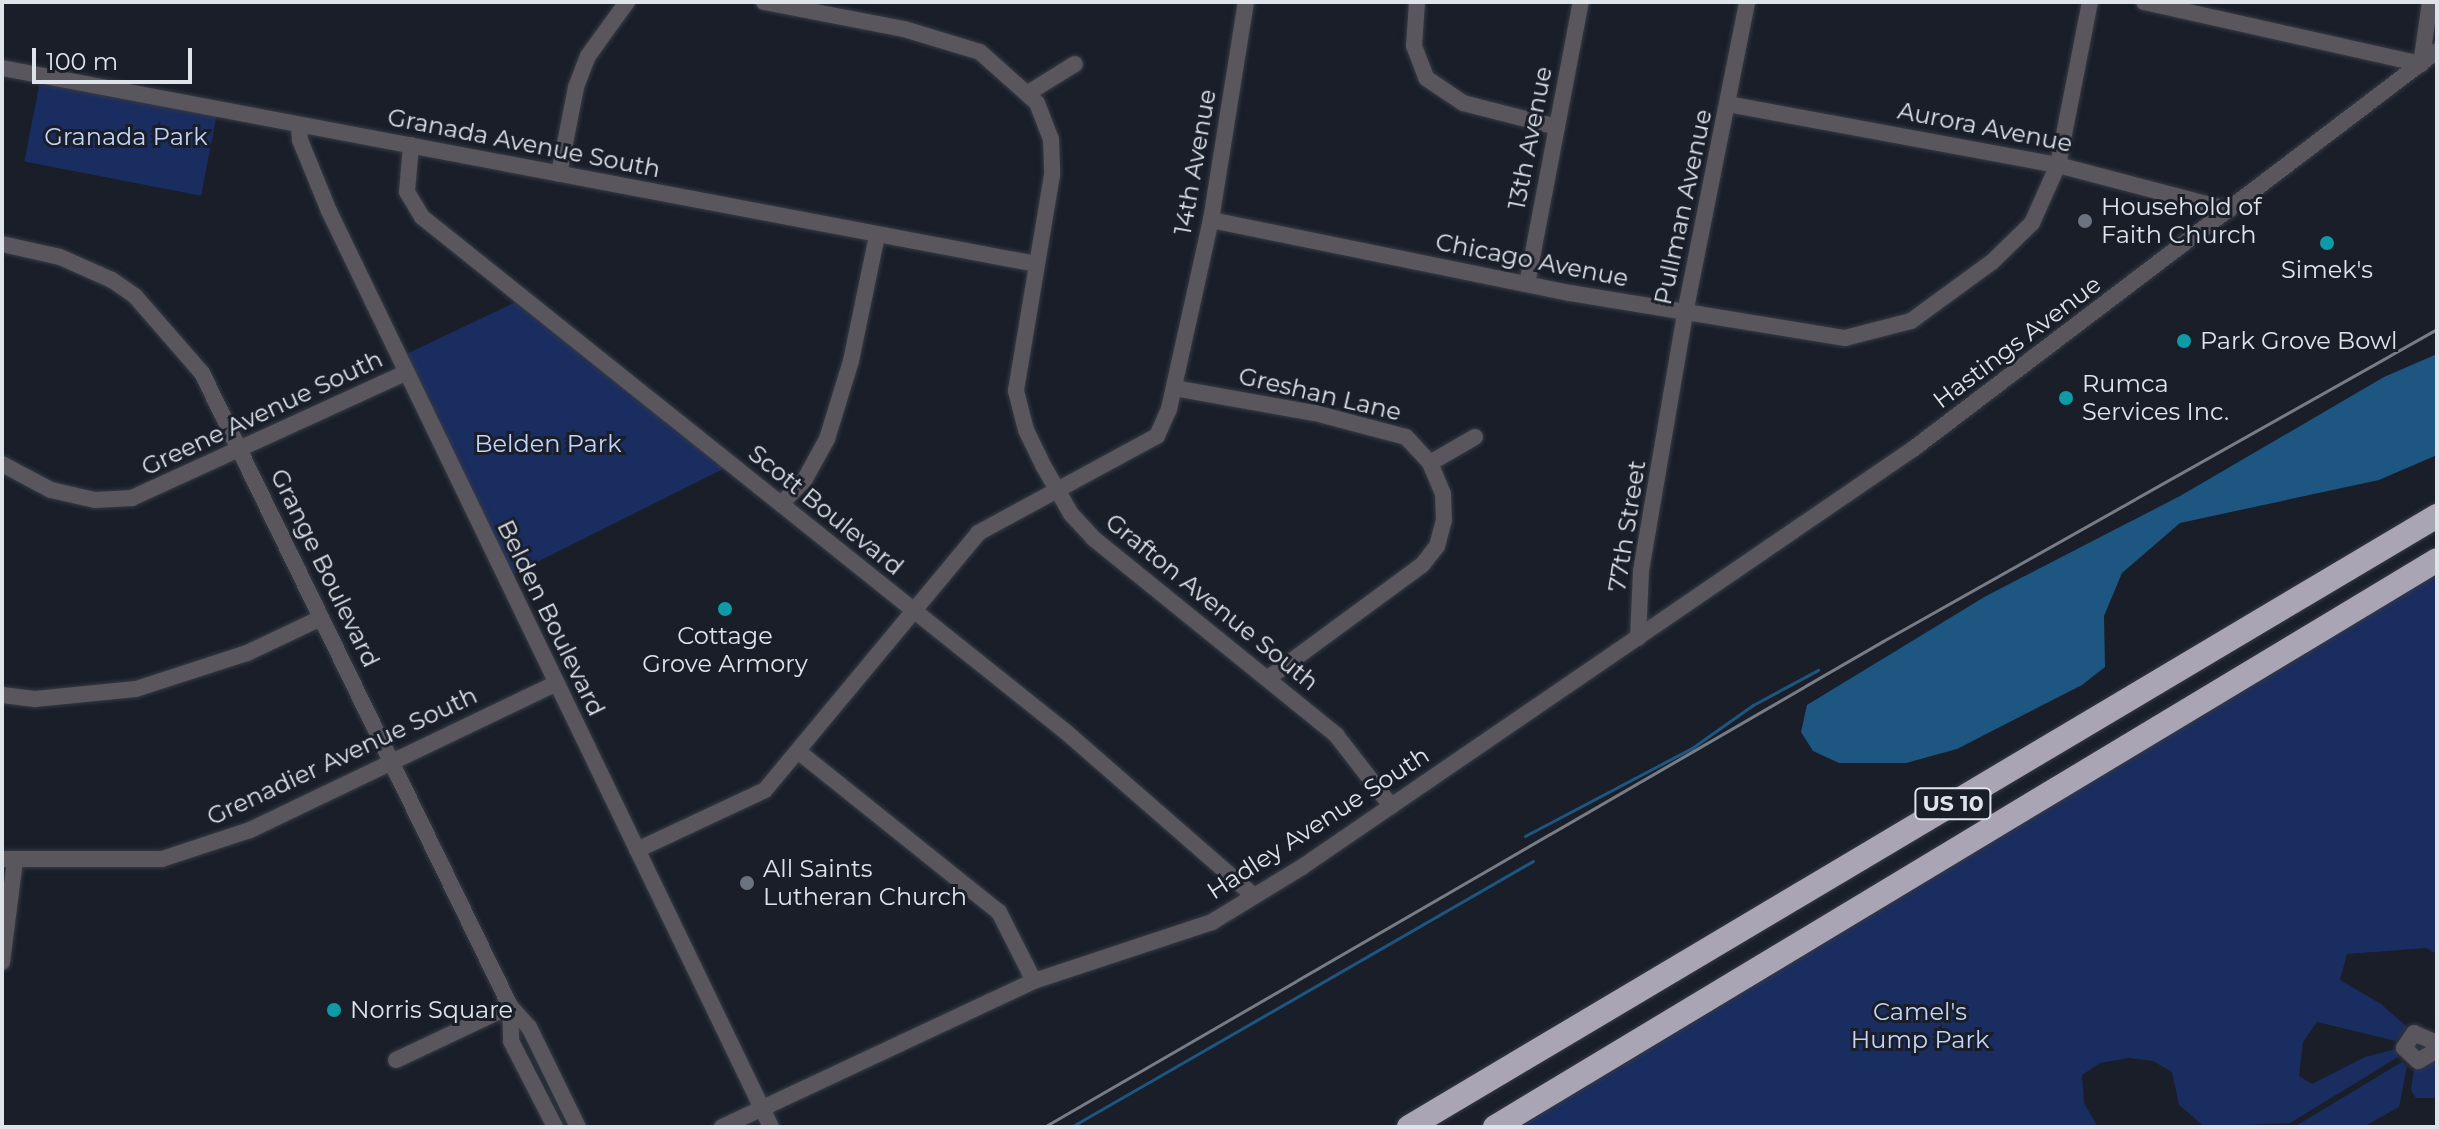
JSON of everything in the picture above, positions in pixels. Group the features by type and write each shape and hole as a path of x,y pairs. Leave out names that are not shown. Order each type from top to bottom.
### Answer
{"highway":[{"name":"US 10","path":"1409,1127 2437,516"},
{"name":"US 10","path":"1495,1127 2437,560"}],"street":[{"path":"559,174 576,87 588,56 627,2"},
{"name":"Grafton Avenue South","path":"764,2 915,32 980,52 1028,93 1044,116 1051,139 1052,175 1016,391 1026,430 1057,491 1093,538 1336,735 1391,806"},
{"name":"14th Avenue","path":"1057,491 1157,436 1174,388 1211,220 1246,2"},
{"path":"1417,2 1414,46 1426,78 1463,103 1557,127"},
{"name":"13th Avenue","path":"1527,284 1581,2"},
{"name":"Pullman Avenue","path":"1668,422 1685,313 1747,2"},
{"name":"Chicago Avenue","path":"1211,220 1527,284 1845,338 1911,321 1992,262 2032,223 2058,165 2090,2"},
{"path":"2144,2 2421,64 2430,2"},
{"name":"Hastings Avenue","path":"1890,465 2437,51"},
{"path":"1028,93 1075,64"},
{"name":"Granada Avenue South","path":"2,68 1036,264"},
{"name":"Aurora Avenue","path":"1728,104 2058,165 2229,210"},
{"name":"Belden Boulevard","path":"299,126 300,140 329,211 771,1127"},
{"name":"Scott Boulevard","path":"411,145 407,192 422,217 1066,732 1254,896"},
{"path":"781,504 805,479 827,439 851,361 877,235"},
{"name":"Grange Boulevard","path":"2,244 60,257 135,296 202,373 242,449 510,1006 529,1027 578,1127"},
{"name":"Greene Avenue South","path":"2,464 51,490 110,501 155,491 407,372"},
{"name":"Greshan Lane","path":"1174,388 1315,413 1406,437 1430,463 1445,509 1437,546 1422,565 1268,678"},
{"name":"77th Street","path":"1638,638 1641,571 1668,422"},
{"path":"1430,463 1475,437"},
{"name":"Hadley Avenue South","path":"722,1127 1034,981 1212,922 1391,806 1890,465"},
{"path":"637,850 765,790 978,533 1057,491"},
{"path":"2,695 35,699 136,689 234,657 321,618"},
{"name":"Grenadier Avenue South","path":"9,860 162,859 250,830 555,684"},
{"path":"799,752 999,912 1034,981"},
{"path":"2,962 9,860"},
{"path":"396,1060 510,1006"},
{"name":"Grange Boulevard","path":"510,1006 511,1041 555,1127"},
{"path":"2437,1043 2416,1033 2404,1046 2408,1056 2418,1061 2437,1050"}],"green space":[{"name":"Granada Park","path":"41,76 218,110 201,196 24,161"},
{"name":"Belden Park","path":"524,298 731,465 505,578 400,357"},
{"name":"Camel's Hump Park","path":"2437,573 2437,954 2426,948 2347,954 2340,980 2381,1004 2407,1027 2396,1041 2317,1022 2303,1042 2299,1076 2312,1084 2365,1057 2396,1049 2398,1057 2290,1123 2205,1127 2179,1105 2172,1072 2153,1061 2129,1058 2100,1063 2082,1075 2084,1103 2098,1127 1514,1127"},
{"path":"2437,1061 2437,1098 2416,1098 2411,1090 2414,1069"},
{"path":"2402,1062 2407,1066 2399,1107 2363,1127 2294,1127"}],"shaded area":[{"path":"2437,354 2437,455 2379,480 2180,523 2122,573 2104,616 2105,667 2082,685 1957,749 1906,763 1839,763 1813,751 1801,732 1807,705 1986,596 2180,496 2384,377"}],"waterway":[{"path":"1525,836 1692,748 1753,705 1818,670"},
{"path":"1071,1127 1533,861"}],"railway":[{"path":"1044,1127 1883,641 2437,329"}],"place":[{"name":"Household of Faith Church","path":"2085,221"},
{"name":"Simek's","path":"2327,243"},
{"name":"Park Grove Bowl","path":"2184,341"},
{"name":"Rumca Services Inc.","path":"2066,398"},
{"name":"Cottage Grove Armory","path":"725,609"},
{"name":"All Saints Lutheran Church","path":"747,883"},
{"name":"Norris Square","path":"334,1010"}]}
